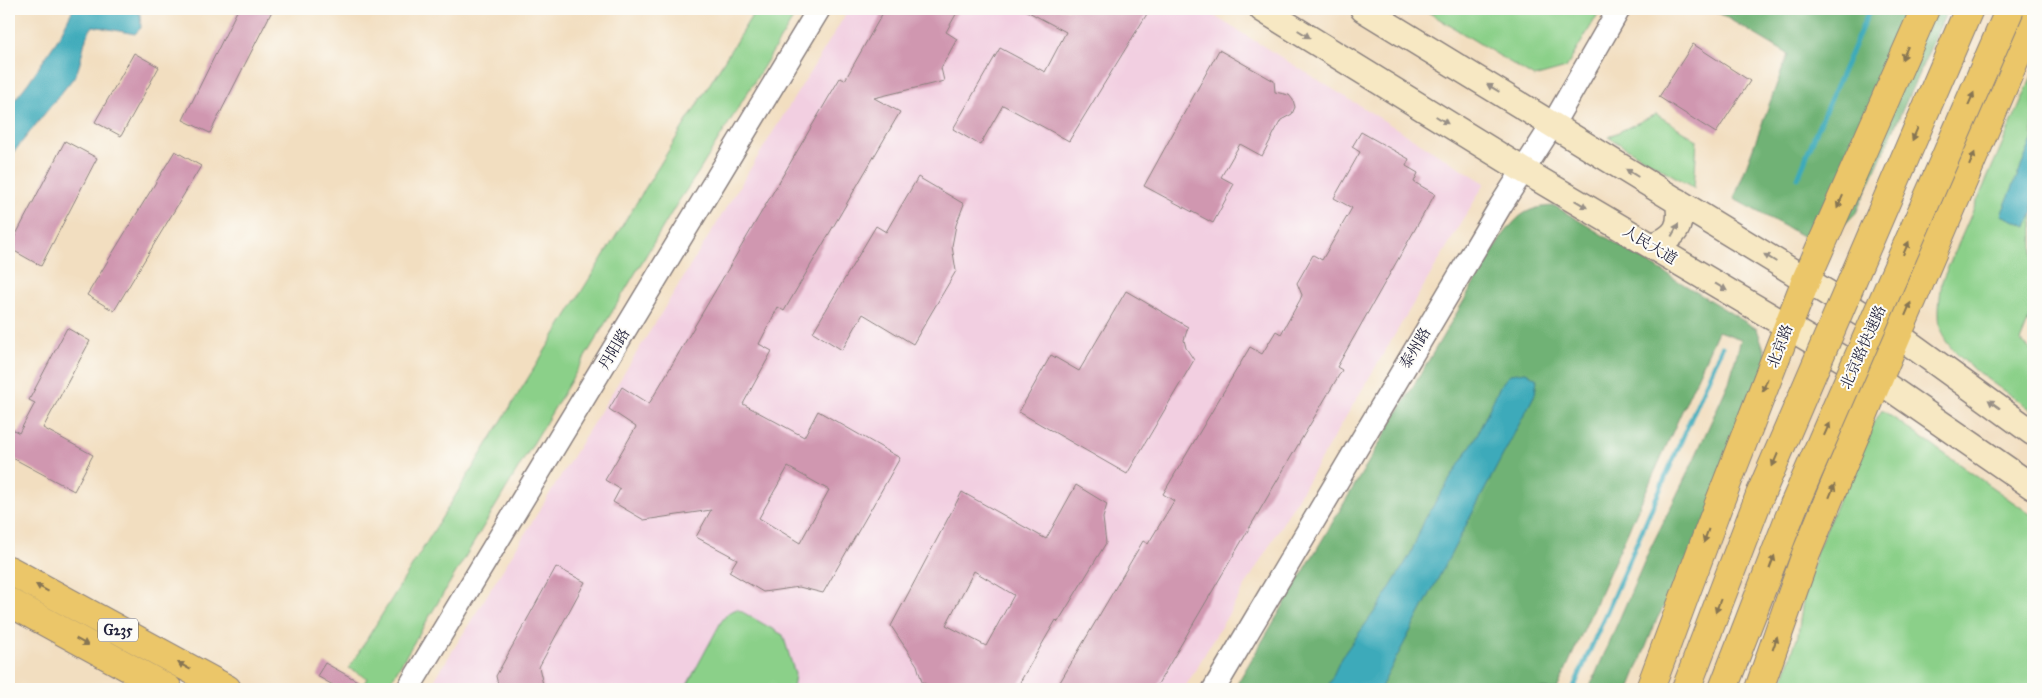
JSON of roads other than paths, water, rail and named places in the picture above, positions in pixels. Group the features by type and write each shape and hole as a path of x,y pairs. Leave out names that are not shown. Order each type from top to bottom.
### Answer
{"main road":[{"name":"人民大道","path":"1262,9 1522,170 1878,380 2033,487"},
{"path":"1363,9 1897,336 2033,433"},
{"name":"北京路","path":"1650,689 1718,506 1806,280 1925,9"},
{"path":"1686,689 1760,495 1968,9"},
{"name":"北京路快速路","path":"1723,689 1794,505 2010,9"},
{"path":"1760,689 1806,554 2033,17"},
{"path":"1652,246 1668,240 1676,231 1681,216 1678,202"},
{"name":"G235","path":"9,570 227,689"},
{"name":"G235","path":"9,602 168,689"}],"street":[{"name":"丹阳路","path":"408,689 819,9"},
{"name":"泰州路","path":"1214,689 1522,170 1553,124 1619,9"}],"water":[{"path":"73,9 134,10 140,14 141,28 135,34 93,26 86,38 75,76 9,158 9,107 58,39"},
{"path":"2033,138 2033,213 2027,226 2001,215"},
{"path":"1526,372 1537,379 1535,394 1380,689 1327,689 1341,658 1380,604 1410,555 1425,519 1475,439 1500,386 1510,374"}],"waterway":[{"path":"1798,178 1870,9"},
{"path":"1573,689 1722,347"}]}
